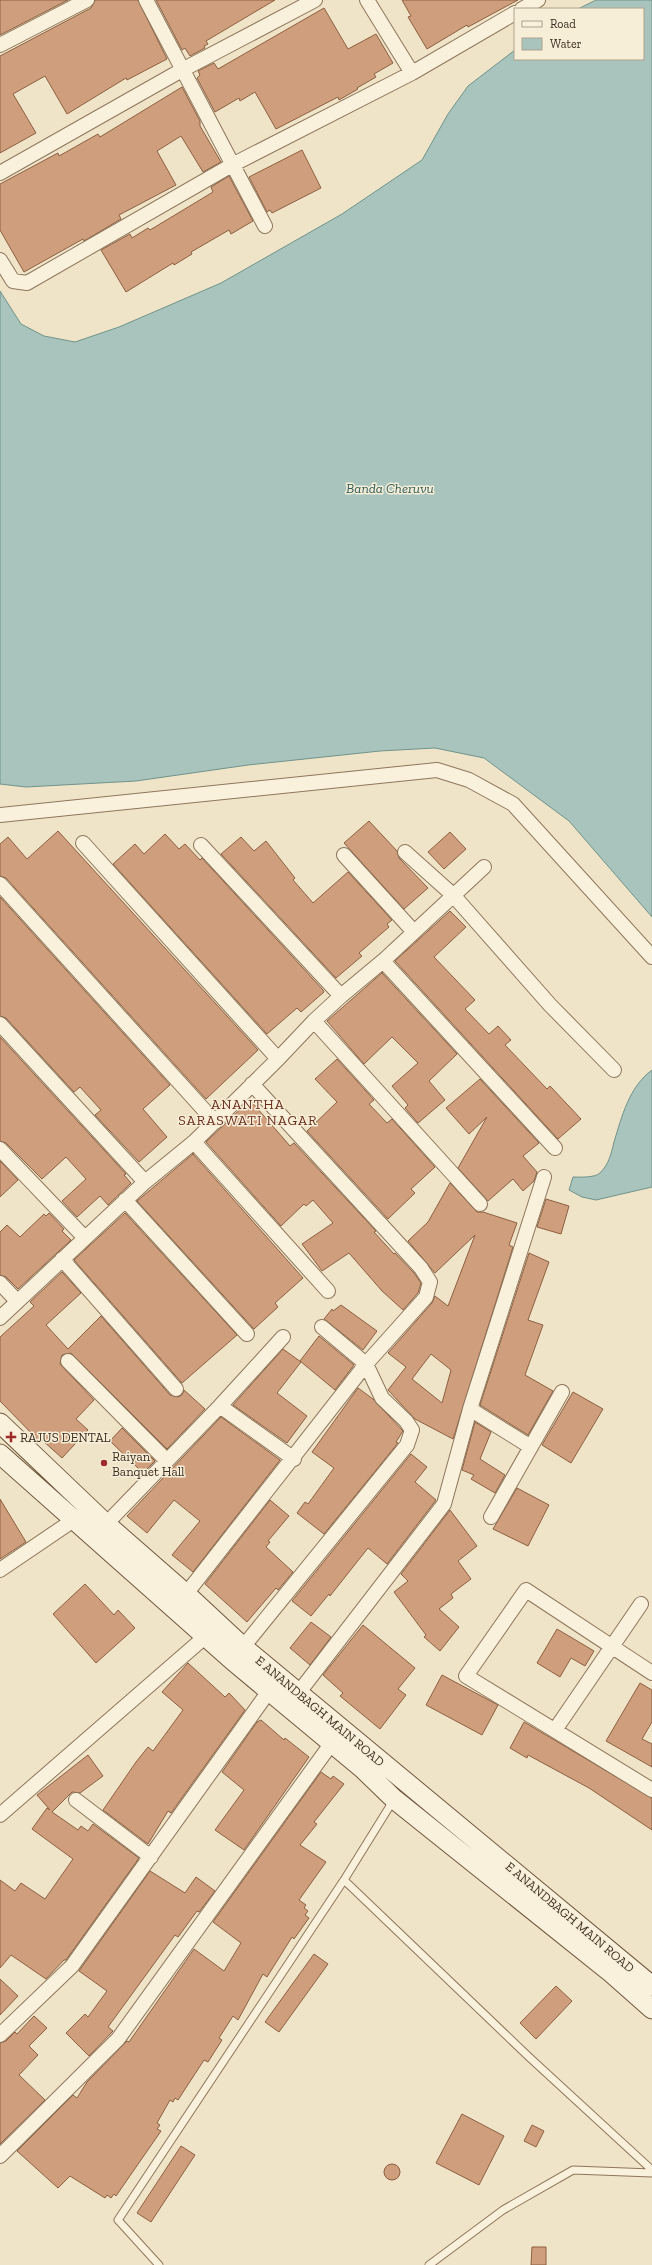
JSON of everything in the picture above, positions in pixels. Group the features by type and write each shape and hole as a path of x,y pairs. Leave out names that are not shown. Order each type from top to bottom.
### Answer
{"street":[{"path":"0,45 87,0"},
{"path":"146,0 265,226"},
{"path":"0,173 182,70 315,0"},
{"path":"367,0 412,73"},
{"path":"524,8 538,0"},
{"path":"0,260 13,282 26,284 232,165 412,73 514,14"},
{"path":"0,815 437,770 469,780 513,804 652,957"},
{"path":"83,843 278,1059"},
{"path":"201,845 340,996"},
{"path":"405,852 453,895 550,1005 614,1070"},
{"path":"344,855 414,932"},
{"path":"0,1318 125,1200 194,1142 340,996 383,961 484,866"},
{"path":"0,884 215,1122"},
{"path":"383,961 555,1148"},
{"path":"314,1021 480,1204"},
{"path":"0,1024 145,1182"},
{"path":"186,1594 294,1459 366,1364 426,1296 430,1282 422,1268 252,1084"},
{"path":"194,1142 328,1291"},
{"path":"0,1149 85,1238"},
{"path":"293,1700 444,1504 470,1409 544,1177"},
{"path":"125,1200 247,1334"},
{"path":"62,1259 176,1389"},
{"path":"0,1282 18,1301"},
{"path":"243,1647 407,1445 412,1430 406,1421 382,1398 366,1364 322,1327"},
{"path":"106,1524 166,1460 220,1406 283,1338"},
{"path":"68,1362 166,1460"},
{"path":"491,1517 562,1392"},
{"path":"220,1406 294,1459"},
{"path":"470,1409 531,1447"},
{"name":"E ANANDBAGH MAIN ROAD","path":"0,1423 106,1524 186,1594 243,1647 293,1700 331,1744 363,1769 394,1799 609,1971 652,2009"},
{"name":"E ANANDBAGH MAIN ROAD","path":"0,1454 269,1691 293,1700 652,1986"},
{"path":"0,1570 75,1521 89,1507"},
{"path":"652,1673 526,1590 466,1676 652,1790"},
{"path":"555,1730 641,1604"},
{"path":"0,1815 206,1636"},
{"path":"0,2035 72,1966 269,1691"},
{"path":"1,2153 118,2039 331,1744"},
{"path":"76,1800 151,1857"}],"lane":[{"path":"159,2265 118,2220 344,1880 394,1799"},
{"path":"344,1880 529,2057 652,2170"},
{"path":"429,2265 503,2210 573,2170 652,2173"}],"water":[{"name":"Banda Cheruvu","path":"596,0 652,0 652,917 569,821 484,758 435,748 380,751 248,765 136,781 26,787 0,784 0,291 21,324 44,336 75,342 119,327 221,283 342,214 422,160 448,114 468,86 514,51 514,60 644,60 644,8 580,8"},
{"path":"652,1070 652,1187 596,1200 582,1197 569,1190 573,1177 597,1175 606,1166 611,1155 627,1103 637,1085"}],"building":[{"path":"0,0 68,0 0,35"},
{"path":"95,0 138,0 167,59 127,80 126,78 67,114 45,76 13,94 36,133 0,153 0,56 91,8"},
{"path":"156,0 275,0 206,41 208,44 204,46 205,48 190,56 185,48 182,50"},
{"path":"402,0 518,0 468,27 467,25 427,49 408,17 411,16"},
{"path":"324,8 348,49 376,34 393,63 374,74 376,77 339,100 338,97 276,129 255,92 240,101 239,98 215,112 197,78 200,75 198,71 214,63 218,69"},
{"path":"182,87 200,121 200,126 221,162 203,172 181,136 157,151 176,185 119,215 121,219 84,241 83,239 24,272 0,230 0,184 58,153 59,156 98,134 100,137"},
{"path":"302,150 321,188 272,213 270,210 267,212 249,177"},
{"path":"229,176 253,221 231,234 229,230 191,252 192,254 174,265 173,263 126,292 101,250 130,234 132,238 148,228 150,230 213,192 211,187"},
{"path":"369,821 397,851 399,858 428,888 404,909 344,843"},
{"path":"58,831 258,1050 206,1099 6,878 0,876 0,844 8,837 27,859"},
{"path":"450,832 466,849 444,869 428,852"},
{"path":"165,834 179,849 185,844 200,860 202,858 323,990 324,992 301,1012 297,1008 267,1034 113,864 135,844 144,854"},
{"path":"241,837 254,851 266,841 295,878 293,880 313,903 348,872 392,920 387,924 389,927 359,953 362,956 336,978 221,854"},
{"path":"0,897 170,1085 143,1109 167,1137 139,1162 95,1115 101,1110 80,1087 74,1092 6,1018 0,1016"},
{"path":"450,911 466,927 434,957 475,1000 465,1009 489,1034 498,1026 511,1040 505,1045 547,1089 550,1086 581,1119 558,1139 395,961"},
{"path":"382,973 457,1054 429,1081 445,1100 418,1123 405,1108 408,1105 392,1086 418,1063 392,1037 364,1064 327,1021"},
{"path":"0,1037 126,1174 124,1175 131,1183 108,1205 100,1196 77,1217 62,1201 86,1179 66,1157 42,1179 6,1143 0,1141"},
{"path":"337,1059 374,1100 369,1104 387,1123 392,1119 435,1167 411,1189 415,1193 388,1219 307,1131 337,1102 315,1079"},
{"path":"480,1079 539,1143 523,1156 537,1172 534,1181 523,1191 513,1179 488,1201 458,1168 487,1117 469,1134 446,1108"},
{"path":"250,1100 290,1146 294,1143 376,1231 374,1232 394,1254 395,1253 414,1273 421,1283 418,1293 403,1310 382,1291 349,1253 322,1271 302,1244 333,1223 313,1200 306,1206 304,1204 281,1226 206,1142"},
{"path":"193,1154 303,1278 275,1303 278,1307 254,1329 137,1201"},
{"path":"0,1161 18,1180 0,1197"},
{"path":"450,1183 477,1212 483,1212 517,1223 509,1245 513,1247 453,1439 415,1419 388,1390 406,1367 388,1353 432,1303 435,1296 448,1306 475,1235 435,1273 408,1241 428,1222","holes":["431,1354 451,1370 442,1403 412,1379"]},
{"path":"546,1199 569,1206 561,1234 537,1227"},
{"path":"49,1213 64,1229 62,1231 71,1240 18,1289 6,1277 0,1275 0,1232 7,1225 20,1237 44,1214 46,1216"},
{"path":"125,1213 237,1335 182,1383 74,1260"},
{"path":"529,1253 549,1262 528,1320 543,1325 525,1375 553,1391 528,1435 480,1405"},
{"path":"62,1272 81,1293 46,1325 68,1349 101,1316 170,1395 178,1397 182,1395 184,1390 205,1409 167,1449 71,1353 62,1355 60,1364 94,1400 76,1419 88,1430 62,1458 42,1440 40,1442 0,1401 0,1337 34,1306 30,1302"},
{"path":"341,1305 377,1331 363,1350 324,1319 332,1309 333,1311"},
{"path":"319,1336 354,1365 335,1390 300,1361"},
{"path":"283,1349 301,1362 277,1393 307,1416 287,1443 233,1405"},
{"path":"358,1388 373,1399 403,1431 396,1442 398,1443 324,1534 297,1513 305,1502 308,1504 334,1468 312,1452"},
{"path":"573,1392 603,1409 571,1463 542,1445"},
{"path":"221,1417 280,1460 193,1572 172,1555 200,1521 174,1500 147,1533 127,1516"},
{"path":"475,1422 491,1432 480,1459 505,1475 495,1493 471,1479 474,1475 462,1470"},
{"path":"122,1428 155,1461 143,1473 110,1441"},
{"path":"411,1454 427,1467 415,1482 436,1500 387,1564 368,1548 330,1596 329,1594 311,1616 292,1601"},
{"path":"517,1488 549,1505 528,1546 493,1529"},
{"path":"0,1499 26,1542 0,1559"},
{"path":"270,1500 289,1516 268,1541 270,1542 266,1547 293,1572 278,1590 276,1588 247,1622 205,1584"},
{"path":"450,1510 477,1546 458,1561 471,1579 451,1594 453,1598 439,1609 459,1627 440,1651 424,1637 426,1635 394,1592 408,1581 401,1574"},
{"path":"85,1584 114,1615 118,1610 135,1628 96,1663 53,1614"},
{"path":"311,1622 331,1637 310,1665 290,1648"},
{"path":"363,1625 415,1668 398,1689 406,1695 380,1729 340,1696 343,1693 323,1675"},
{"path":"557,1629 594,1651 585,1666 571,1658 560,1677 537,1663"},
{"path":"188,1663 225,1697 229,1693 245,1710 171,1813 168,1811 148,1844 103,1810 148,1747 153,1751 183,1710 162,1692"},
{"path":"442,1675 498,1705 482,1735 426,1705"},
{"path":"640,1683 652,1690 652,1722 642,1739 652,1744 652,1767 606,1741"},
{"path":"261,1720 284,1740 285,1738 309,1757 244,1850 215,1830 244,1790 222,1772 257,1722"},
{"path":"524,1722 652,1798 652,1830 589,1788 528,1755 527,1758 510,1748"},
{"path":"88,1755 103,1776 80,1793 72,1792 52,1812 78,1830 81,1826 88,1831 93,1824 139,1858 66,1960 64,1960 46,1979 11,1955 0,1968 0,1880 15,1891 21,1883 45,1899 73,1859 32,1829 47,1808 50,1810 37,1795"},
{"path":"321,1772 331,1779 333,1776 344,1784 314,1822 317,1824 300,1845 326,1862 299,1900 306,1905 304,1908 308,1911 305,1915 309,1918 294,1939 292,1937 267,1977 263,1974 238,2020 233,2016 219,2038 222,2040 208,2062 204,2060 178,2100 175,2098 173,2102 170,2100 157,2123 160,2125 157,2129 161,2131 116,2196 114,2194 111,2198 107,2195 105,2198 70,2176 58,2188 17,2151 73,2095 77,2098 87,2082 127,2041 129,2042 194,1949 224,1971 241,1943 213,1922"},
{"path":"150,1871 185,1893 196,1877 215,1891 199,1912 197,1911 178,1937 175,1935 108,2027 113,2031 89,2056 66,2033 85,2014 88,2017 107,1991 79,1971"},
{"path":"314,1954 328,1964 279,2032 265,2022"},
{"path":"0,1979 18,1996 0,2015"},
{"path":"556,1986 572,2001 536,2039 520,2023"},
{"path":"34,2016 47,2028 29,2046 38,2055 19,2075 45,2100 0,2144 0,2043 6,2041 15,2032 17,2034"},
{"path":"462,2114 504,2136 479,2185 436,2163"},
{"path":"532,2125 544,2131 536,2147 524,2141"},
{"path":"181,2146 195,2155 151,2222 137,2213"},
{"path":"392,2164 399,2169 400,2172 395,2179 392,2180 385,2175 384,2172 389,2165"},
{"path":"532,2247 546,2247 546,2265 531,2265"}],"place":[{"name":"RAJUS DENTAL","path":"11,1437"},
{"name":"Raiyan Banquet Hall","path":"104,1463"}],"district":[{"name":"ANANTHA SARASWATI NAGAR","path":"248,1112"}]}
